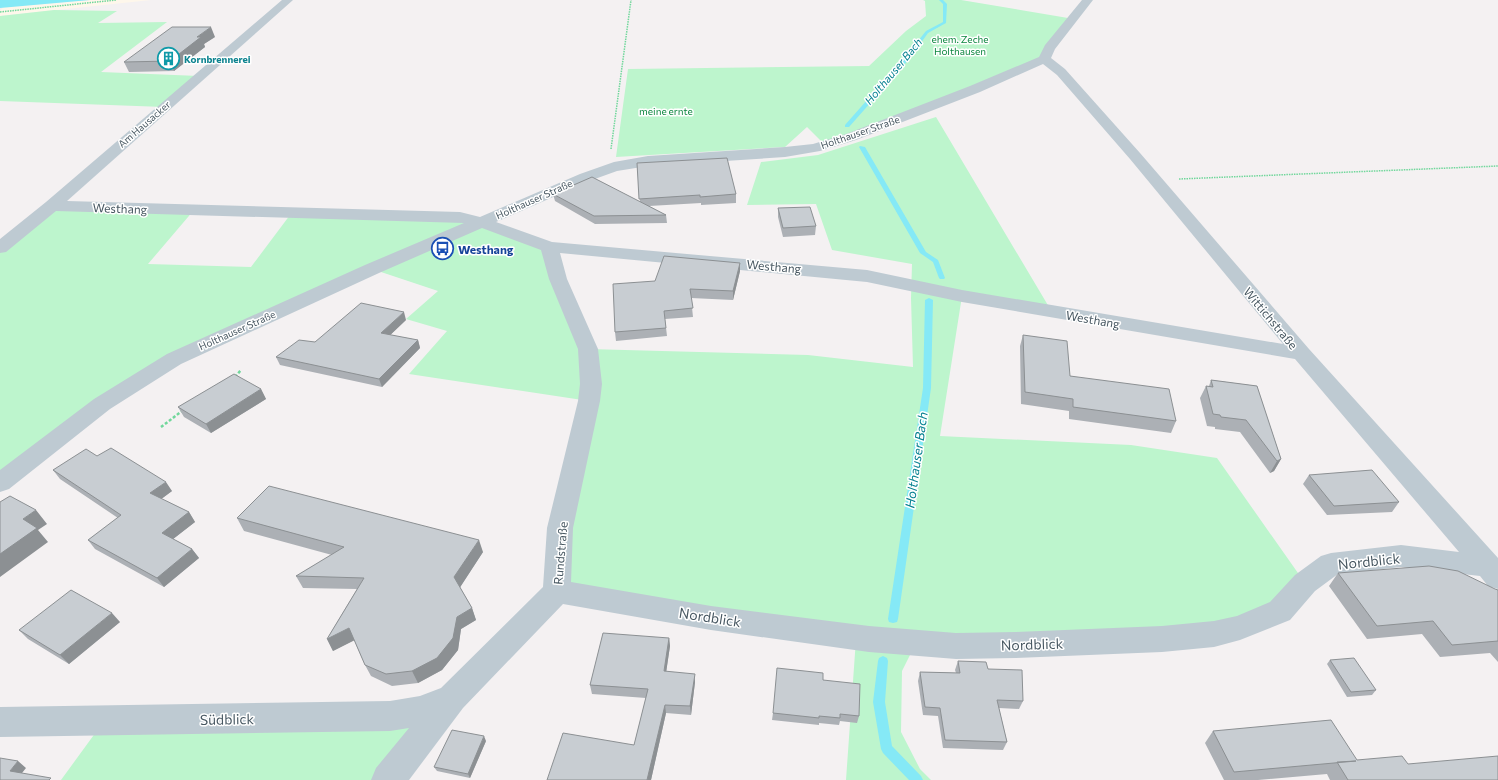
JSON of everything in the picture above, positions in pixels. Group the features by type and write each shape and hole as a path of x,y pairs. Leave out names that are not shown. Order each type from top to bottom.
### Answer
{"street":[{"name":"Am Hausacker","path":"0,248 52,206 288,0"},
{"path":"1044,59 1049,48 1088,0"},
{"name":"Holthauser Straße","path":"0,483 102,404 174,359 372,269 586,177 614,167 648,160 785,152 815,148 851,137 903,118 1024,69 1044,59"},
{"name":"Wittichstraße","path":"1044,59 1060,72 1155,180 1302,354 1493,572"},
{"name":"Westhang","path":"52,206 460,217 481,222 549,247 867,276 962,296 1302,354"},
{"name":"Rundstraße","path":"388,780 452,698 557,591 560,528 589,401 591,384 588,349 558,279 549,247"},
{"name":"Nordblick","path":"557,591 710,618 869,639 956,646 1016,645 1162,639 1214,634 1240,628 1280,611 1305,583 1331,564 1400,556 1493,572"},
{"name":"Südblick","path":"0,722 390,716 420,711 452,698"}],"path":[{"path":"0,12 116,0"},
{"path":"614,167 610,158 631,0"},
{"path":"1155,180 1498,166"},
{"path":"234,378 241,370"},
{"path":"161,427 187,407"}],"shaded area":[{"path":"90,0 151,0 0,16 0,11 3,7"}],"green space":[{"path":"923,0 961,0 1068,18 1039,58 970,88 823,143 807,127 785,147 616,157 628,69 869,66 906,31 926,16 925,1"},
{"path":"54,10 117,11 98,23 167,22 101,72 199,76 164,107 0,101 0,16"},
{"path":"936,117 1049,307 962,296 940,436 1131,445 1217,458 1305,583 1240,628 916,643 902,671 901,732 920,769 931,780 846,780 856,639 557,591 589,401 409,374 447,331 406,319 438,291 372,269 174,359 0,482 0,248 52,206 194,210 148,264 251,267 290,215 460,217 549,247 588,349 808,355 913,367 911,298 912,264 832,250 816,204 747,205 761,162 818,155"},
{"path":"420,711 388,780 61,780 104,721"}],"water":[{"path":"0,0 90,0 0,8"}],"building":[{"path":"172,27 211,27 197,37 201,37 170,61 124,62"},
{"path":"727,158 736,194 639,199 637,163"},
{"path":"592,177 666,215 594,216 553,194"},
{"path":"810,207 816,226 783,228 778,208"},
{"path":"664,256 740,263 733,291 690,289 693,308 664,311 666,328 615,332 613,284 655,281"},
{"path":"361,303 404,312 381,333 418,340 379,379 276,357 299,340 315,342"},
{"path":"1023,335 1067,341 1070,376 1169,389 1176,421 1073,407 1073,399 1025,392"},
{"path":"234,374 261,389 206,424 178,407"},
{"path":"1211,380 1257,386 1281,459 1277,461 1246,420 1221,417 1220,415 1213,414 1206,386 1213,387"},
{"path":"111,448 166,482 150,493 189,512 162,533 192,549 157,578 88,540 121,515 53,470 86,449 97,456"},
{"path":"1372,470 1399,502 1334,506 1309,475"},
{"path":"269,486 479,540 454,577 472,608 457,617 453,638 437,658 412,671 386,674 365,665 349,628 327,639 364,578 296,576 344,547 237,518"},
{"path":"10,496 36,510 23,519 37,528 0,554 0,502"},
{"path":"1429,566 1458,571 1498,590 1498,641 1452,645 1433,621 1377,626 1338,573"},
{"path":"71,590 112,613 60,655 19,630"},
{"path":"603,633 669,638 664,671 695,674 690,706 665,705 647,780 547,780 563,733 634,745 648,689 590,685"},
{"path":"1354,658 1376,690 1351,692 1330,660"},
{"path":"958,661 986,662 988,669 1022,670 1023,701 997,700 1007,742 945,740 940,708 925,707 920,672 960,673"},
{"path":"777,668 823,673 823,680 860,684 859,716 840,714 840,718 819,716 819,718 773,713"},
{"path":"1331,720 1357,760 1402,756 1408,764 1498,756 1498,780 1348,780 1337,763 1234,772 1213,731"},
{"path":"452,730 484,736 468,774 434,767"},
{"path":"0,758 18,761 10,771 51,778 49,780 0,780"}],"waterway":[{"name":"Holthauser Bach","path":"847,126 908,57 927,32 945,22 945,4 941,0"},
{"name":"Holthauser Bach","path":"862,147 923,253 936,261 942,278"},
{"name":"Holthauser Bach","path":"893,619 927,388 929,300"},
{"name":"Holthauser Bach","path":"883,661 879,702 887,749 917,780"}],"place":[{"name":"Kornbrennerei","path":"168,59"},
{"name":"Westhang","path":"443,249"}],"park label":[{"name":"ehem. Zeche Holthausen","path":"960,44"},
{"name":"meine ernte","path":"666,111"}]}
